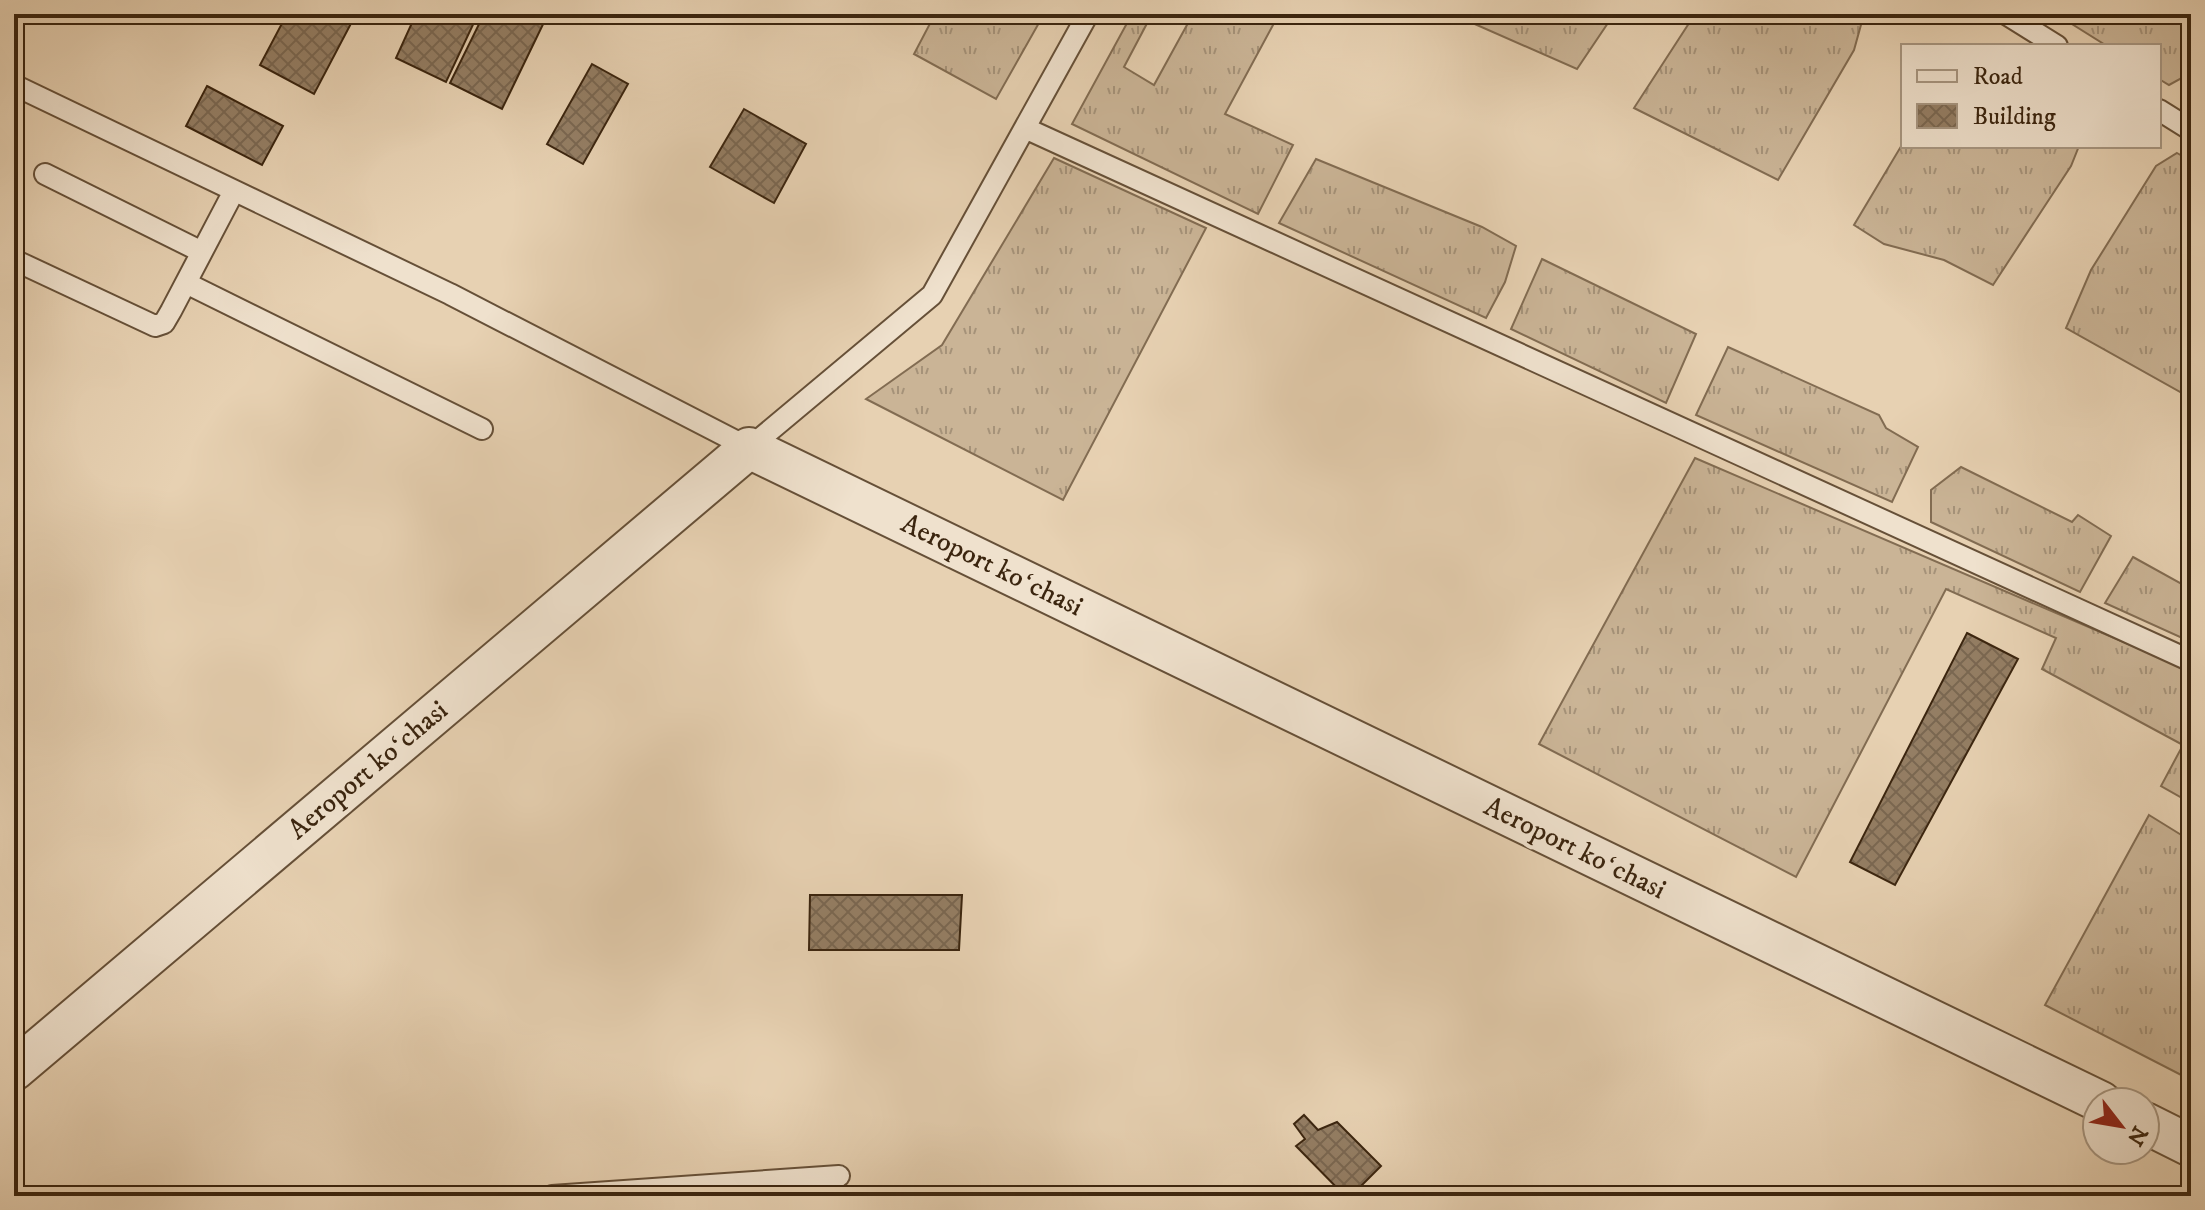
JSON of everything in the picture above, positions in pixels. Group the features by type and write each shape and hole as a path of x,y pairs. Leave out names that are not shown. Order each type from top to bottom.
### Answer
{"street":[{"name":"Aeroport koʻchasi","path":"14,1070 749,448 2081,1092"},
{"path":"2161,1131 2191,1146"}],"lane":[{"path":"14,85 450,294 749,448 932,295 1027,129 1088,14"},
{"path":"2006,14 2054,44"},
{"path":"2161,111 2191,130"},
{"path":"1027,129 2191,661"},
{"path":"45,174 202,252"},
{"path":"14,260 155,326 164,323 234,191"},
{"path":"186,283 482,429"},
{"path":"552,1196 839,1176"}],"green space":[{"path":"935,14 1044,14 996,99 914,54"},
{"path":"1132,14 1152,14 1124,67 1154,85 1193,14 1279,14 1225,114 1293,145 1258,214 1072,124"},
{"path":"1452,14 1614,14 1577,69"},
{"path":"1695,14 1864,14 1854,50 1778,180 1634,108"},
{"path":"2056,14 2191,14 2191,73 2169,85 2161,80 2161,44 2104,44"},
{"path":"1901,146 2078,148 2071,166 1993,285 1944,260 1884,244 1854,225"},
{"path":"2177,153 2191,161 2191,398 2066,328 2091,270 2156,166"},
{"path":"1054,158 1206,228 1063,500 866,399 942,345"},
{"path":"1316,159 1482,227 1516,246 1505,282 1486,318 1279,223"},
{"path":"1542,259 1696,334 1666,403 1511,329"},
{"path":"1728,347 1879,415 1886,428 1918,447 1892,502 1696,415"},
{"path":"1695,458 2191,671 2191,803 2161,786 2183,745 2042,669 2056,638 1946,589 1796,877 1539,744"},
{"path":"1961,467 2072,522 2078,515 2111,536 2080,592 1931,522 1931,490"},
{"path":"2133,557 2191,589 2191,642 2105,603"},
{"path":"2149,815 2191,841 2191,1080 2045,1005"}],"building":[{"path":"287,14 356,14 314,94 260,65"},
{"path":"416,14 478,14 446,82 396,58"},
{"path":"484,14 548,14 502,109 450,83"},
{"path":"592,64 628,84 583,164 547,144"},
{"path":"207,86 283,126 262,165 186,126"},
{"path":"744,109 806,144 774,203 710,167"},
{"path":"1967,633 2018,659 1895,885 1850,862"},
{"path":"810,895 962,895 959,950 809,950"},
{"path":"1304,1115 1318,1130 1337,1122 1381,1166 1351,1196 1345,1196 1296,1146 1305,1139 1294,1124"}]}
